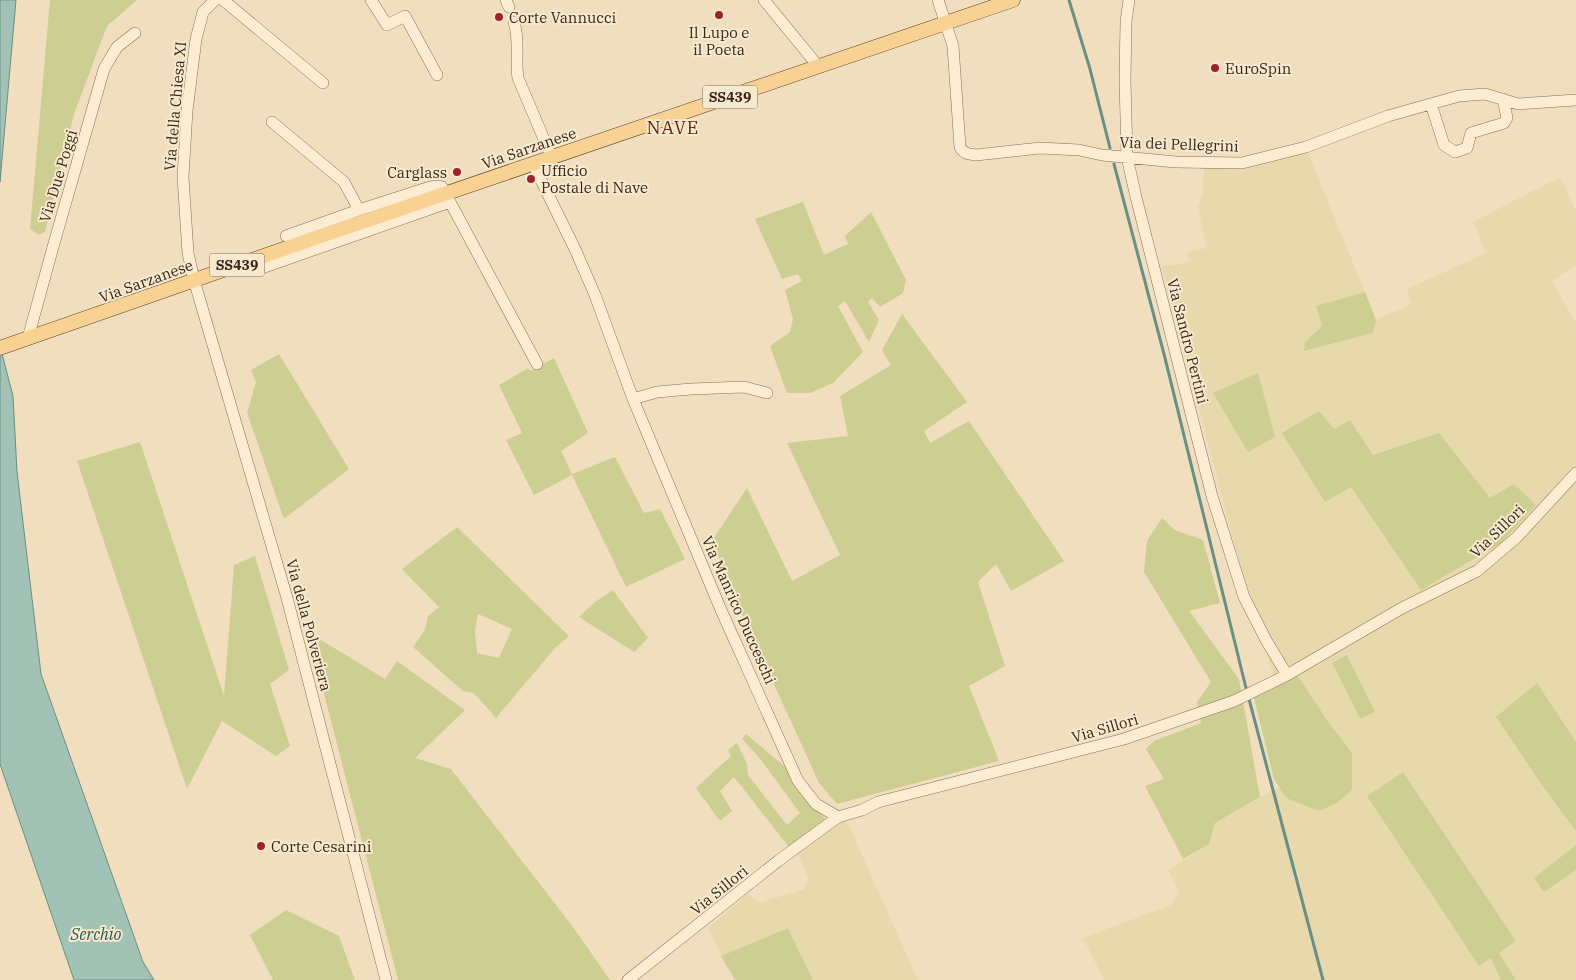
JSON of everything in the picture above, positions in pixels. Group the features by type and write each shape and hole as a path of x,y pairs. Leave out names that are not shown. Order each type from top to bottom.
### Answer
{"main road":[{"name":"Via Sarzanese","path":"28,338 194,280 448,198 533,164 1012,0"},
{"name":"SS439","path":"0,348 28,338"}],"street":[{"name":"Via della Chiesa XI","path":"194,280 188,253 184,177 186,111 196,39 203,12 215,0"},
{"path":"223,0 323,83"},
{"path":"371,0 387,26 405,16 437,75"},
{"path":"764,0 818,66"},
{"path":"938,0 946,22"},
{"name":"Via Sandro Pertini","path":"1130,0 1126,22 1127,158 1136,197 1212,496 1244,597 1266,640 1288,675"},
{"path":"514,22 518,34 516,65 518,78 552,158"},
{"name":"Via dei Pellegrini","path":"946,22 952,46 960,147 963,152 976,155 1040,148 1079,150 1102,155 1176,162 1242,163 1306,147 1388,116 1459,96 1485,94 1518,104 1576,100"},
{"name":"Via Due Poggi","path":"28,338 104,69 117,47 135,33"},
{"path":"1431,104 1444,145 1455,152 1468,148 1469,135 1471,133 1504,123 1507,118 1503,99"},
{"path":"272,122 344,182 359,210"},
{"name":"Via Manrico Ducceschi","path":"533,164 575,249 595,295 633,399 721,610 798,781 816,804 838,817"},
{"path":"286,236 359,210 442,186 537,364"},
{"path":"253,270 448,198"},
{"name":"Via della Polveriera","path":"194,280 287,598 386,980"},
{"path":"633,399 657,392 691,389 744,387 767,393"},
{"name":"Via Sillori","path":"628,980 838,817 862,810 878,802 1124,739 1217,708 1288,675 1402,608 1477,572 1516,538 1576,473"}],"shaded area":[{"path":"1308,153 1365,292 1316,306 1322,326 1305,342 1304,351 1373,333 1376,320 1412,304 1407,289 1486,253 1473,222 1560,177 1576,211 1576,265 1552,281 1576,323 1576,980 1516,980 1499,953 1516,941 1403,772 1367,796 1479,965 1491,958 1501,980 1104,980 1083,938 1171,905 1179,892 1168,870 1209,844 1215,823 1279,787 1286,798 1352,753 1327,720 1298,676 1277,687 1234,543 1162,267 1188,262 1187,252 1207,248 1198,207 1203,192 1204,167 1261,162"},
{"path":"844,822 849,826 918,980 813,980 788,928 721,956 708,928 748,894 759,903 804,889 808,879 798,853 838,824"}],"green space":[{"path":"50,0 137,0 107,26 74,114 45,232 39,235 30,229"},
{"path":"803,202 824,255 848,244 845,236 871,212 906,280 903,293 880,307 872,298 868,302 879,320 869,342 845,301 838,306 863,352 833,383 810,393 787,393 770,346 790,332 793,319 785,290 802,281 798,274 782,279 755,219"},
{"path":"1365,292 1376,320 1373,333 1304,351 1305,342 1322,326 1316,306"},
{"path":"902,314 967,402 924,431 930,443 969,421 1064,561 1011,591 996,564 978,582 1005,666 969,686 999,761 837,804 819,783 741,612 712,541 747,488 792,581 840,555 787,443 848,436 840,396 891,365 882,350"},
{"path":"279,354 349,469 284,519 247,413 256,382 251,370"},
{"path":"554,358 588,433 561,451 572,474 615,457 644,513 660,509 685,559 626,587 572,475 534,495 506,440 522,433 499,385 528,368 530,371"},
{"path":"1258,373 1275,437 1248,452 1213,393"},
{"path":"1319,411 1334,429 1350,420 1373,455 1439,433 1490,498 1514,484 1536,505 1501,543 1421,590 1351,487 1325,502 1282,433"},
{"path":"140,442 224,696 234,565 255,556 289,670 270,684 290,746 276,756 222,721 187,789 77,461"},
{"path":"1162,518 1175,530 1203,540 1220,603 1189,611 1239,679 1260,797 1215,823 1209,844 1183,859 1145,786 1164,779 1146,749 1154,741 1201,723 1197,702 1211,682 1144,572 1147,541"},
{"path":"457,527 569,636 555,648 496,718 474,693 463,691 413,647 425,630 428,616 439,607 402,569","holes":["478,614 512,629 499,658 477,653 475,631"]},
{"path":"613,590 648,638 634,652 579,617 595,602"},
{"path":"308,632 385,679 397,661 465,710 415,758 451,769 573,927 610,980 398,980"},
{"path":"1347,655 1375,712 1360,719 1332,663"},
{"path":"1298,676 1327,720 1352,753 1352,790 1337,803 1319,811 1286,798 1274,779 1254,698"},
{"path":"1537,683 1576,742 1576,831 1496,717"},
{"path":"746,734 783,765 825,819 789,847 734,777 720,791 732,811 720,821 696,788 731,756 728,750 737,743 747,764 748,775 787,825 800,813 758,756 742,739"},
{"path":"1403,772 1516,941 1499,953 1516,980 1501,980 1491,958 1479,966 1367,796"},
{"path":"1576,845 1576,870 1544,892 1534,878"},
{"path":"286,910 339,936 355,980 273,980 250,935"},
{"path":"788,928 813,980 735,980 721,956"}],"water":[{"path":"0,0 16,0 0,182"},
{"name":"Serchio","path":"0,346 13,396 17,472 41,674 143,962 154,980 74,980 0,764"}],"waterway":[{"path":"1069,0 1090,69 1110,148"},
{"path":"1114,164 1164,354 1246,688"},
{"path":"1249,699 1323,980"}],"place":[{"name":"Il Lupo e il Poeta","path":"719,15"},
{"name":"Corte Vannucci","path":"499,17"},
{"name":"EuroSpin","path":"1215,68"},
{"name":"Carglass","path":"457,172"},
{"name":"Ufficio Postale di Nave","path":"531,179"},
{"name":"Corte Cesarini","path":"261,846"}],"district":[{"name":"NAVE","path":"673,127"}]}
